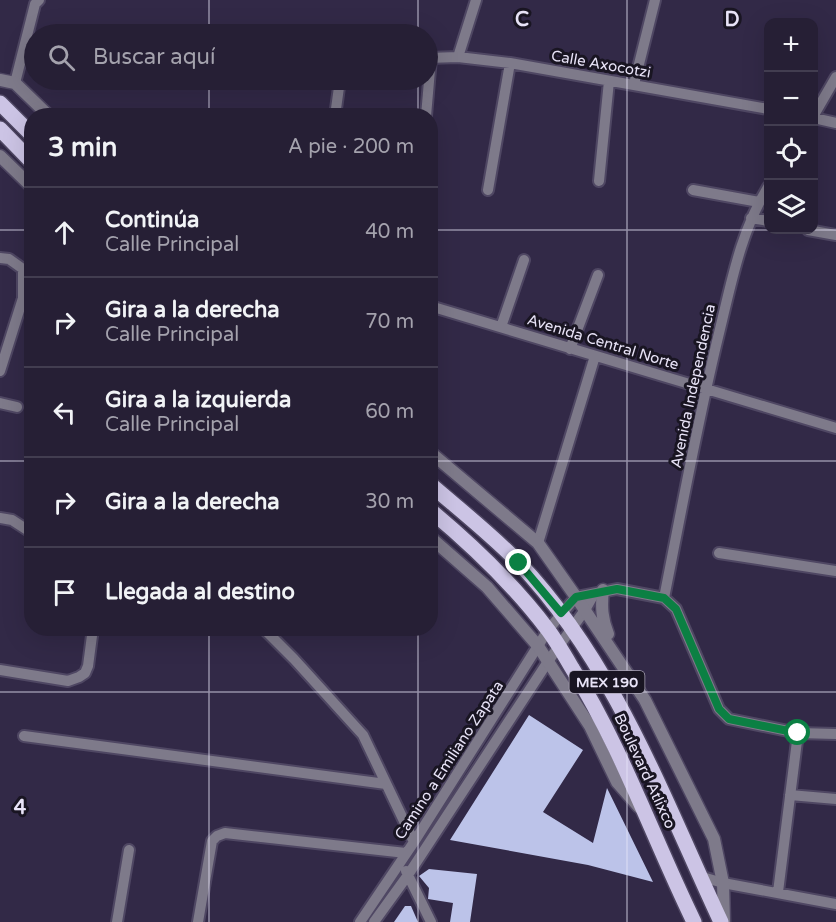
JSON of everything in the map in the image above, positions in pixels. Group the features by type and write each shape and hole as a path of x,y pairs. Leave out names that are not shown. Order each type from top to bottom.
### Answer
{"main road":[{"path":"0,103 24,127"},
{"path":"0,129 24,154"},
{"name":"MEX 190","path":"438,491 519,563 561,613 604,676 632,729 722,922"},
{"name":"Boulevard Atlixco","path":"438,518 500,576 548,630 559,646 611,736 694,922"}],"street":[{"path":"30,24 35,4 39,0"},
{"path":"458,57 476,0"},
{"path":"634,84 656,0"},
{"path":"15,83 24,47"},
{"name":"Calle Axocotzi","path":"438,58 458,57 510,63 764,108"},
{"path":"488,190 510,63"},
{"path":"818,107 836,76"},
{"path":"0,80 15,83 41,108"},
{"path":"599,181 609,81"},
{"path":"336,108 339,90"},
{"path":"426,108 427,90"},
{"path":"818,118 836,123"},
{"path":"0,156 24,179"},
{"path":"693,190 759,202"},
{"name":"Avenida Independencia","path":"664,598 705,389 738,258 751,218 764,194"},
{"path":"751,218 764,221"},
{"path":"818,232 836,235"},
{"path":"0,267 5,258 23,269 22,298 0,372"},
{"path":"501,327 524,260"},
{"path":"570,349 598,275"},
{"name":"Avenida Central Norte","path":"438,308 836,428"},
{"path":"538,543 596,356"},
{"path":"0,403 17,407"},
{"path":"438,459 538,543 645,700 714,839 723,883 722,922"},
{"path":"0,518 12,520 24,528"},
{"path":"438,544 487,587 549,660 590,726 617,782 647,816"},
{"path":"719,553 836,571"},
{"path":"576,597 617,589 664,598 676,609 719,709 729,719 798,733 836,734"},
{"path":"598,592 603,621 616,655"},
{"name":"Camino a Emiliano Zapata","path":"374,922 408,875 549,660 598,592"},
{"name":"Camino a Emiliano Zapata","path":"360,922 414,842 548,630 576,597"},
{"path":"0,670 68,681 79,677 85,673 88,666 92,636"},
{"path":"271,636 363,735 414,842"},
{"path":"777,892 798,733"},
{"path":"24,736 386,784"},
{"path":"790,795 836,799"},
{"path":"198,922 212,841 225,833 403,858 408,875 431,922"},
{"path":"117,922 129,850"},
{"path":"699,876 723,883 836,903"}],"building":[{"path":"529,715 583,750 543,812 593,843 607,788 653,882 588,865 450,840"},
{"path":"429,869 477,874 470,922 450,922 453,903 428,899 429,888 419,876"},
{"path":"405,906 411,906 418,922 394,922"}],"route":[{"path":"519,563 561,613 576,597 603,590 617,589 664,598 676,609 719,709 729,719 798,733"}]}
